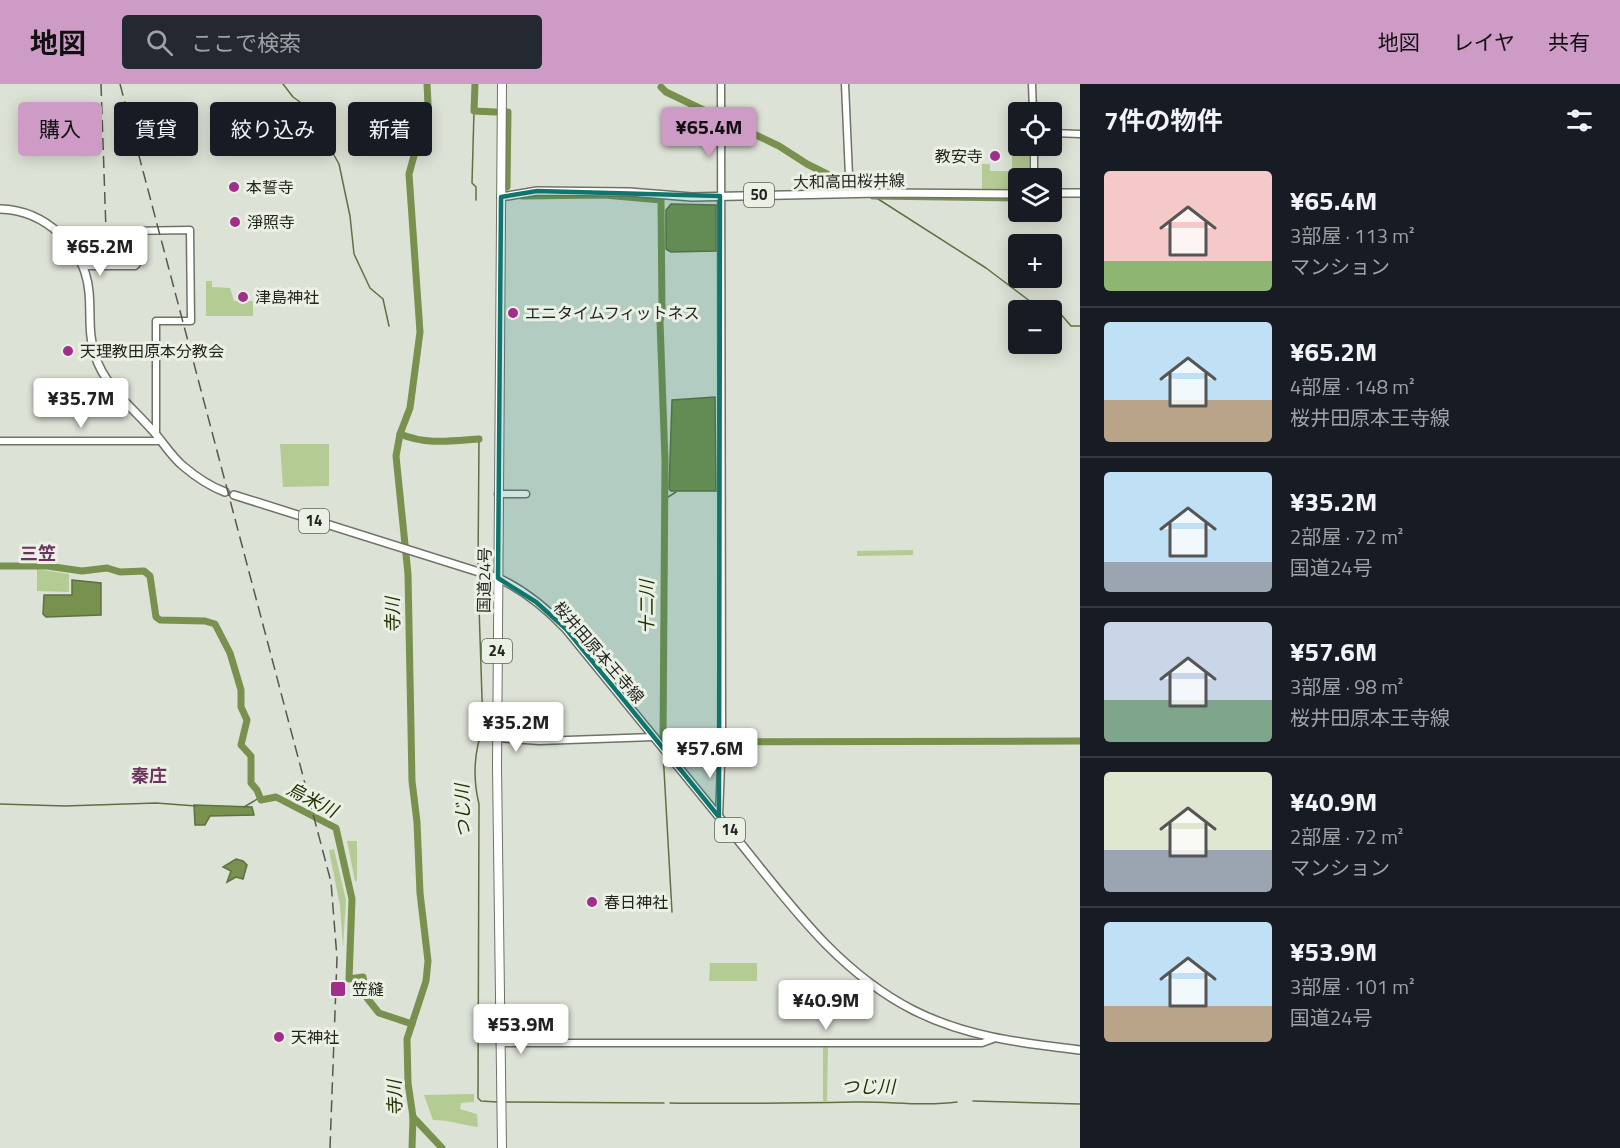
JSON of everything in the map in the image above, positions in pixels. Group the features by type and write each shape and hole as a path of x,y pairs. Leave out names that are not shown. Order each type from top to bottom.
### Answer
{"highway":[{"name":"国道24号","path":"502,84 497,738 502,1148"}],"main road":[{"name":"大和高田桜井線","path":"501,197 537,191 720,196 1008,194"},
{"path":"1062,193 1080,193"},
{"path":"0,209 34,217 54,229 69,244 82,266 89,292 92,345 99,365 109,382 192,474 225,492"},
{"name":"桜井田原本王寺線","path":"234,495 498,578 536,602 554,617 818,939 846,966 875,988 913,1010 953,1028 993,1039 1080,1050"}],"street":[{"path":"719,817 722,742 721,84"},
{"path":"845,84 849,176 852,189 862,194"},
{"path":"1032,84 1033,102"},
{"path":"1062,133 1080,134"},
{"path":"117,265 123,259 122,234 126,231 190,230 191,321 156,321 156,433"},
{"path":"82,266 135,266 140,260 137,242 124,244"},
{"path":"0,441 161,441"},
{"path":"498,494 526,494"},
{"path":"497,738 539,741 654,737"},
{"path":"500,1043 963,1043 990,1042 993,1039"}],"highlighted area":[{"path":"537,191 720,196 719,817 566,629 536,602 498,578 501,197"}],"shaded area":[{"path":"1012,156 1029,156 1029,168 1012,168"},
{"path":"982,164 990,164 990,171 1008,171 1008,192 982,192"},
{"path":"671,204 716,205 716,251 671,252 666,249 666,210"},
{"name":"津島神社","path":"206,281 212,281 212,287 230,288 234,301 253,301 253,316 206,316"},
{"path":"715,397 716,491 671,491 669,489 672,400"},
{"path":"280,444 329,444 329,486 283,487"},
{"path":"913,550 913,555 857,556 857,551"},
{"path":"37,569 69,574 69,592 37,591"},
{"path":"72,580 101,583 101,615 46,617 43,614 44,595 72,595"},
{"path":"194,805 252,807 254,815 210,816 205,825 195,825"},
{"path":"347,841 357,841 357,881 355,881"},
{"path":"334,849 346,900 343,948 340,906 329,850"},
{"path":"236,859 247,865 243,879 236,877 227,882 231,871 223,867"},
{"path":"710,963 757,963 757,981 709,981"},
{"path":"823,1046 828,1046 827,1101 823,1101"},
{"path":"474,1094 474,1102 461,1103 460,1109 477,1114 478,1127 433,1120 424,1095"}],"waterway":[{"path":"283,84 300,102 311,127 330,148 339,164 350,216 354,254 370,288 383,299 389,326"},
{"name":"寺川","path":"412,1148 413,1117 408,1083 407,1039 426,981 428,961 420,893 417,822 412,781 408,574 396,456 400,434 410,408 420,332 409,174 428,104 427,84"},
{"name":"十二川","path":"475,84 474,111 496,112"},
{"path":"661,87 666,92 779,146 807,164 847,184"},
{"path":"474,111 472,183 476,187 476,200"},
{"name":"十二川","path":"507,187 508,112"},
{"name":"十二川","path":"522,196 604,195 661,200 662,312 660,321 665,461 663,742 1080,741"},
{"path":"873,196 1008,198"},
{"path":"875,197 986,268 1035,305 1059,312 1071,326 1080,326"},
{"name":"つじ川","path":"400,434 429,441 479,439"},
{"name":"つじ川","path":"478,568 479,439"},
{"path":"665,499 676,492"},
{"name":"烏米川","path":"0,566 47,566 82,571 107,568 120,572 144,571 150,576 156,617 160,620 205,621 215,624 230,653 241,690 241,707 247,720 241,745 251,756 251,783 261,800 276,797 336,828 352,899 349,979 363,977 367,998 379,1013 412,1024"},
{"name":"つじ川","path":"478,576 483,728 475,766 479,804 478,1098 481,1101 497,1102"},
{"path":"663,752 672,912"},
{"path":"244,807 259,798"},
{"path":"0,804 65,806 156,803 196,806"},
{"name":"つじ川","path":"973,1101 1080,1104"},
{"name":"つじ川","path":"505,1102 664,1103"},
{"name":"つじ川","path":"670,1103 932,1104 957,1102"},
{"path":"413,1117 442,1148"}],"railway":[{"path":"101,84 107,260"},
{"path":"120,84 331,882 337,958 330,1148"}],"place":[{"name":"教安寺","path":"995,156"},
{"name":"本誓寺","path":"234,187"},
{"name":"淨照寺","path":"235,222"},
{"name":"津島神社","path":"243,297"},
{"name":"エニタイムフィットネス","path":"513,313"},
{"name":"天理教田原本分教会","path":"68,351"},
{"name":"春日神社","path":"592,902"},
{"name":"笠縫","path":"338,989"},
{"name":"天神社","path":"279,1037"}],"district":[{"name":"三笠","path":"38,554"},
{"name":"秦庄","path":"149,776"}]}
